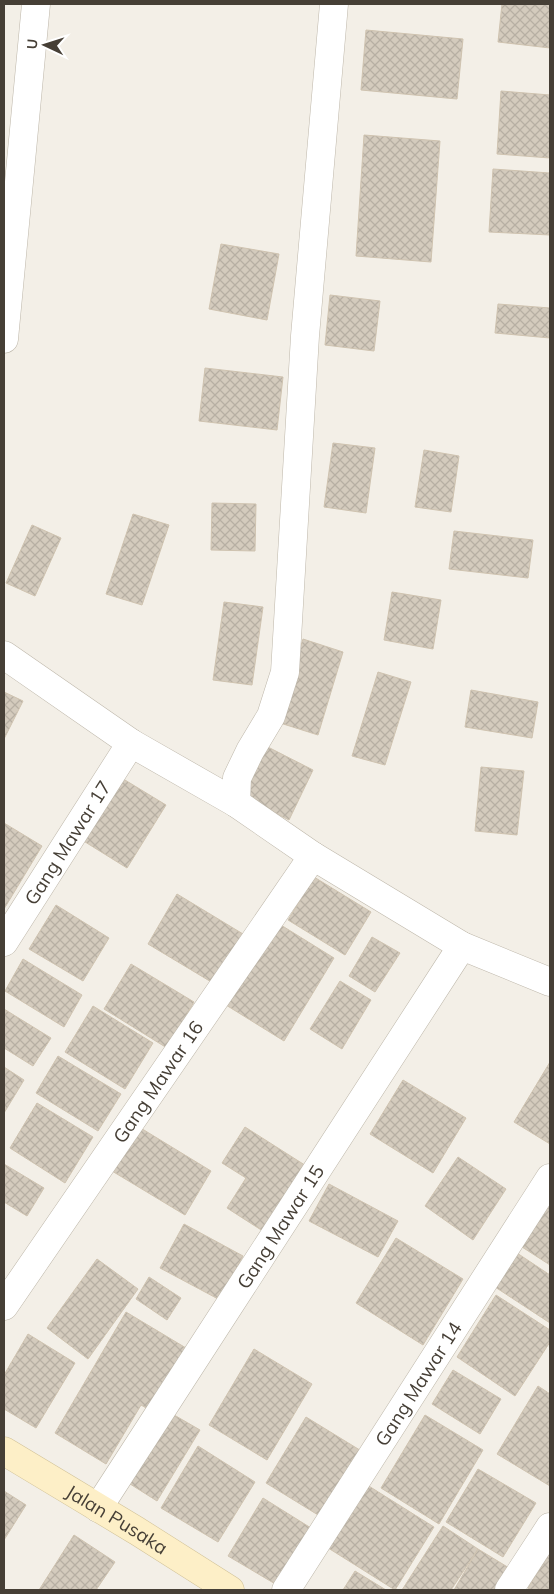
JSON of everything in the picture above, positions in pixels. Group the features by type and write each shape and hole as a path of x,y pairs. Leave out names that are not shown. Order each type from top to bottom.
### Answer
{"main road":[{"name":"Jalan Pusaka","path":"4,1451 230,1590"}],"street":[{"path":"4,339 36,4"},
{"path":"236,803 238,778 250,751 271,716 285,672 305,336 334,4"},
{"path":"4,655 131,743 236,803 313,856 462,946 550,982"},
{"name":"Gang Mawar 17","path":"4,942 131,743"},
{"name":"Gang Mawar 16","path":"4,1306 313,856"},
{"name":"Gang Mawar 15","path":"98,1508 462,946"},
{"name":"Gang Mawar 14","path":"286,1590 550,1178"},
{"path":"509,1590 550,1527"}],"building":[{"path":"502,4 550,4 550,48 498,42"},
{"path":"366,30 463,39 457,99 361,90"},
{"path":"501,91 550,95 550,158 497,154"},
{"path":"364,135 440,141 431,262 356,256"},
{"path":"493,169 550,173 550,235 489,232"},
{"path":"221,244 279,254 267,320 209,309"},
{"path":"330,295 380,301 374,351 325,345"},
{"path":"498,304 550,308 550,338 495,333"},
{"path":"205,368 283,377 277,430 199,421"},
{"path":"333,443 375,448 366,513 324,507"},
{"path":"424,450 459,456 451,512 415,507"},
{"path":"212,503 256,504 255,551 211,550"},
{"path":"133,514 169,525 142,605 106,594"},
{"path":"32,525 61,538 35,596 6,583"},
{"path":"454,531 533,540 528,578 449,569"},
{"path":"392,592 441,600 433,649 384,640"},
{"path":"224,602 263,607 252,685 213,680"},
{"path":"303,639 343,652 318,735 277,722"},
{"path":"378,672 411,682 385,765 352,756"},
{"path":"471,690 538,702 532,738 465,727"},
{"path":"4,692 23,701 4,739"},
{"path":"262,744 313,770 289,820 238,794"},
{"path":"481,767 524,771 517,835 475,831"},
{"path":"120,777 166,805 127,868 82,840"},
{"path":"4,823 42,846 4,909"},
{"path":"314,877 371,912 345,955 288,920"},
{"path":"177,894 243,934 213,983 148,944"},
{"path":"56,905 109,938 83,981 29,949"},
{"path":"276,922 334,958 284,1041 226,1005"},
{"path":"372,937 400,953 375,992 349,976"},
{"path":"23,959 82,995 64,1027 5,991"},
{"path":"131,964 194,1002 167,1048 104,1009"},
{"path":"340,981 371,1000 342,1049 310,1029"},
{"path":"93,1006 153,1043 125,1089 65,1052"},
{"path":"4,1009 51,1038 33,1066 4,1048"},
{"path":"58,1056 121,1094 98,1131 36,1093"},
{"path":"550,1062 550,1144 514,1122"},
{"path":"4,1067 24,1080 4,1113"},
{"path":"403,1080 466,1118 433,1173 370,1134"},
{"path":"37,1103 93,1137 65,1183 10,1148"},
{"path":"139,1127 211,1171 185,1215 112,1171"},
{"path":"245,1127 311,1169 269,1235 227,1208 246,1178 222,1163"},
{"path":"458,1157 506,1189 473,1240 425,1206"},
{"path":"4,1164 44,1188 27,1216 4,1202"},
{"path":"329,1184 398,1221 378,1257 309,1221"},
{"path":"550,1203 550,1265 522,1247"},
{"path":"184,1224 243,1256 220,1300 160,1268"},
{"path":"396,1238 463,1279 423,1345 356,1303"},
{"path":"514,1251 550,1275 550,1323 492,1285"},
{"path":"97,1259 138,1289 88,1359 47,1328"},
{"path":"149,1277 181,1298 167,1320 136,1299"},
{"path":"496,1295 550,1330 550,1342 515,1396 457,1357"},
{"path":"126,1312 191,1351 155,1413 141,1405 106,1464 55,1433"},
{"path":"28,1334 75,1363 36,1428 4,1409 4,1375"},
{"path":"254,1349 312,1384 267,1460 209,1425"},
{"path":"453,1370 501,1399 480,1434 432,1404"},
{"path":"538,1386 550,1394 550,1486 497,1454"},
{"path":"169,1412 200,1430 157,1501 127,1482"},
{"path":"425,1415 483,1450 439,1524 381,1488"},
{"path":"306,1417 363,1452 323,1518 266,1483"},
{"path":"198,1446 255,1482 218,1542 161,1508"},
{"path":"478,1469 536,1503 503,1557 446,1522"},
{"path":"364,1483 434,1527 395,1590 325,1546"},
{"path":"4,1491 26,1505 4,1540"},
{"path":"263,1498 311,1528 277,1585 228,1556"},
{"path":"443,1526 478,1549 451,1590 402,1590"},
{"path":"74,1535 115,1562 96,1590 39,1590"},
{"path":"478,1549 514,1571 502,1590 454,1590"},
{"path":"550,1552 550,1590 531,1590 528,1588"},
{"path":"355,1571 386,1590 343,1590"}]}
